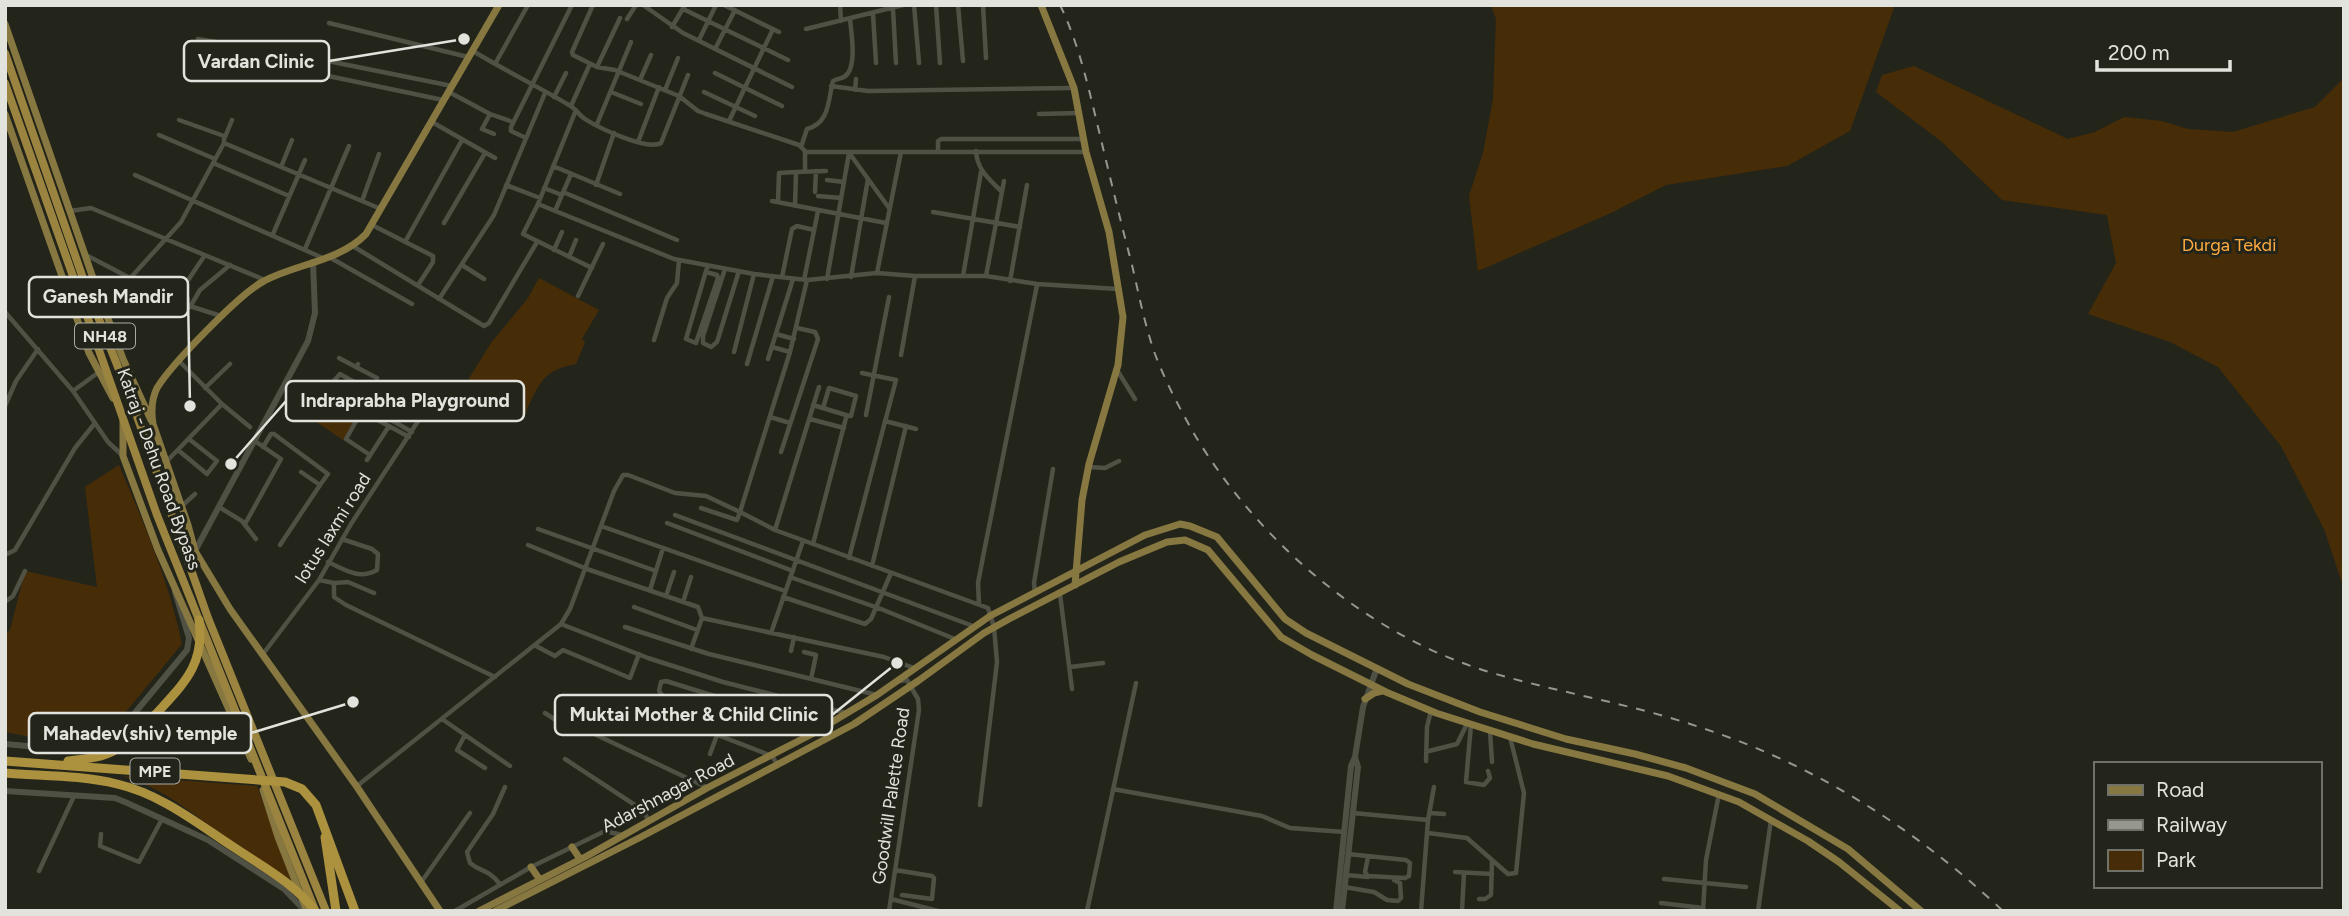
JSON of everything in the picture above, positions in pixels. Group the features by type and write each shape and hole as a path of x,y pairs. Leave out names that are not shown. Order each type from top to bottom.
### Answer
{"highway":[{"name":"Katraj - Dehu Road Bypass","path":"5,54 89,295 137,403 187,558 326,911"},
{"name":"Katraj - Dehu Road Bypass","path":"5,83 123,421 263,783"},
{"path":"187,558 195,551"},
{"path":"46,763 82,760 107,754 134,738 185,682 195,664 200,648 199,620"},
{"name":"MPE","path":"5,761 285,782 298,787 309,794 320,814 337,911"},
{"name":"MPE","path":"5,773 93,779 118,784 150,796 248,856 288,884 315,911"},
{"name":"NH48","path":"263,783 315,911"},
{"path":"320,814 355,911"},
{"path":"194,821 208,840"}],"main road":[{"path":"440,911 264,653 230,609 195,551 153,424 151,408 158,387 179,361 222,316 266,280 326,257 361,239 382,209 499,5"},
{"path":"1041,5 1074,88 1086,152 1109,232 1119,289 1122,334 1116,369 1088,467 1080,516 1075,585"},
{"path":"5,24 137,403 153,424"},
{"path":"5,114 89,353 119,408"},
{"path":"123,421 123,456 200,648 263,783 278,837 306,911"},
{"name":"Adarshnagar Road","path":"479,911 804,739 877,695 990,616 1145,535 1180,524 1217,537 1285,619 1295,627 1408,684 1480,712 1566,739 1662,761 1708,775 1755,794 1848,849 1921,911"},
{"name":"Adarshnagar Road","path":"495,911 542,889 854,724 994,627 1102,570 1167,542 1185,540 1196,543 1216,559 1282,637 1312,655 1383,691 1469,724 1510,737 1668,776 1719,794 1771,820 1839,862 1900,911"},
{"path":"1365,699 1383,691"},
{"path":"572,847 580,859"},
{"path":"531,867 540,880"}],"street":[{"path":"495,64 528,5"},
{"path":"526,138 511,129 572,5"},
{"path":"593,5 573,55 590,64 662,88 679,96 698,111 803,149 849,153 1086,152"},
{"path":"627,19 636,5"},
{"path":"643,5 672,27 792,87"},
{"path":"699,40 716,5"},
{"path":"724,5 779,32"},
{"path":"806,29 840,13 850,19 903,5"},
{"path":"914,5 919,63"},
{"path":"936,5 940,63"},
{"path":"958,5 963,61"},
{"path":"983,5 986,58"},
{"path":"672,27 684,7 708,22 789,60"},
{"path":"893,9 896,63"},
{"path":"715,49 735,10"},
{"path":"873,14 876,63"},
{"path":"597,66 620,18"},
{"path":"805,171 803,149 807,129 817,126 826,115 834,79 843,77 849,69 853,54 850,19"},
{"path":"329,23 470,54 495,64 574,108 585,119 614,133 656,146 661,143 688,75"},
{"path":"729,121 773,29"},
{"path":"198,39 313,58 450,89 490,114 510,121"},
{"path":"597,124 631,42"},
{"path":"640,80 651,55"},
{"path":"222,57 271,64 443,100"},
{"path":"638,142 678,58"},
{"path":"590,64 553,166 523,233 592,268"},
{"path":"554,97 566,73"},
{"path":"715,73 782,106"},
{"path":"855,90 856,79"},
{"path":"831,86 855,90 1074,88"},
{"path":"611,92 641,104"},
{"path":"704,92 755,116"},
{"path":"439,299 494,215 545,93"},
{"path":"1039,114 1079,113"},
{"path":"490,114 482,129 494,134"},
{"path":"104,307 167,240 194,202 232,120"},
{"path":"179,121 220,134 224,140 281,167 382,209"},
{"path":"432,122 495,158"},
{"path":"596,185 614,133"},
{"path":"159,135 289,196"},
{"path":"954,139 954,152"},
{"path":"938,152 940,140 1084,139"},
{"path":"281,167 292,140"},
{"path":"405,242 462,140"},
{"path":"305,249 349,146"},
{"path":"976,151 981,172 1002,192"},
{"path":"877,274 901,152"},
{"path":"444,223 485,153"},
{"path":"849,153 889,208"},
{"path":"827,279 849,153"},
{"path":"362,201 379,154"},
{"path":"273,234 305,160"},
{"path":"506,164 513,168"},
{"path":"553,166 620,194"},
{"path":"816,171 817,194 841,198"},
{"path":"826,171 779,173 775,202 886,223"},
{"path":"795,206 796,172"},
{"path":"963,276 981,172"},
{"path":"555,211 571,174"},
{"path":"135,175 326,257 412,304"},
{"path":"827,180 844,182"},
{"path":"851,277 868,180"},
{"path":"986,276 1004,181"},
{"path":"506,184 555,211 679,261 707,269 717,275 696,343 686,338 707,269"},
{"path":"1010,281 1027,185"},
{"path":"544,188 677,240"},
{"path":"70,211 91,208 266,280"},
{"path":"701,508 737,520 794,339 818,211"},
{"path":"933,212 1020,227"},
{"path":"372,225 433,256 433,262 418,285"},
{"path":"782,277 792,229 797,226 814,230"},
{"path":"554,250 562,232"},
{"path":"569,257 576,240"},
{"path":"351,245 478,325 487,326 537,242"},
{"path":"578,296 603,244"},
{"path":"84,254 174,301 222,316"},
{"path":"174,301 205,255"},
{"path":"654,340 667,298 677,283 679,261"},
{"path":"195,551 312,330 315,313 313,262"},
{"path":"190,307 200,290 230,265"},
{"path":"462,265 484,279"},
{"path":"707,269 806,280 877,274 986,276 1037,284 1119,289"},
{"path":"725,269 703,336 703,343 711,346 717,342 739,271"},
{"path":"734,352 754,274"},
{"path":"747,364 773,276"},
{"path":"901,355 915,276"},
{"path":"768,359 793,278"},
{"path":"979,604 978,583 1037,284"},
{"path":"866,415 889,297"},
{"path":"5,312 73,391 108,442 123,456"},
{"path":"781,452 818,339 815,332 796,328"},
{"path":"776,334 794,339"},
{"path":"772,347 790,352"},
{"path":"5,406 16,382 37,349"},
{"path":"339,358 377,378"},
{"path":"179,361 222,404 250,427"},
{"path":"205,388 230,364"},
{"path":"1116,369 1135,399"},
{"path":"73,391 99,372"},
{"path":"849,558 895,380 862,373"},
{"path":"370,408 375,394 340,374 337,375 332,386 410,434"},
{"path":"775,530 818,387"},
{"path":"813,405 823,408 851,416 856,396 829,388 823,408"},
{"path":"167,461 222,404"},
{"path":"389,426 369,457 346,439 360,414 364,413 410,434"},
{"name":"lotus laxmi road","path":"264,653 320,580 342,539 422,415"},
{"path":"770,417 790,423"},
{"path":"813,544 846,418"},
{"path":"810,419 844,428"},
{"path":"885,421 916,429"},
{"path":"5,556 15,550 75,447 95,423"},
{"path":"872,566 906,426"},
{"path":"263,447 274,433 328,473 280,545"},
{"path":"178,450 207,474 217,461 189,439"},
{"path":"245,524 281,459 255,441"},
{"path":"1088,467 1104,468 1119,461"},
{"path":"1035,594 1034,583 1053,469"},
{"path":"301,472 320,485"},
{"path":"356,787 561,624 587,569 619,481 625,475 675,493 706,496 775,530 988,608 994,627 997,662 980,805"},
{"path":"182,506 195,494"},
{"path":"219,507 245,524 256,539"},
{"path":"675,515 973,626"},
{"path":"667,523 793,571"},
{"path":"601,526 862,624 869,622 891,573"},
{"path":"538,529 656,571"},
{"path":"328,562 357,576 368,575 377,570 379,554 342,539"},
{"path":"771,633 803,541"},
{"path":"528,545 587,569 698,607 702,618 691,649"},
{"path":"650,590 663,548"},
{"path":"5,602 13,596 25,571"},
{"path":"666,596 674,572"},
{"path":"683,602 691,577"},
{"path":"790,577 876,607 954,639"},
{"path":"320,580 348,582 374,593"},
{"path":"334,583 334,597 495,677"},
{"path":"68,749 124,726 187,650 189,638 174,587"},
{"path":"1060,594 1072,689"},
{"path":"634,607 697,631"},
{"path":"702,618 884,657 915,668"},
{"path":"561,624 723,682 847,713"},
{"path":"625,627 691,649 877,695"},
{"path":"791,651 793,638"},
{"path":"536,646 555,656 562,650 630,678 639,654"},
{"path":"804,652 816,655 811,679"},
{"path":"1070,667 1103,663"},
{"path":"1336,911 1351,766 1365,699 1377,668"},
{"path":"893,683 907,680 915,684"},
{"path":"756,709 750,724 746,726 662,695 659,691 661,682 666,681 756,709 791,715 804,739"},
{"path":"1087,911 1136,683"},
{"name":"Goodwill Palette Road","path":"889,911 919,710 915,684"},
{"path":"588,731 610,698 617,696 772,756 778,765"},
{"path":"1426,761 1431,710"},
{"path":"545,713 568,728 588,731 707,788"},
{"path":"442,719 510,766"},
{"path":"5,744 90,748 114,740 148,722"},
{"path":"1429,751 1457,744 1469,724"},
{"path":"1469,724 1466,782 1484,785 1490,778 1488,771"},
{"path":"1490,731 1492,762"},
{"path":"466,735 457,750 485,768"},
{"path":"709,754 717,735"},
{"path":"1428,833 1467,838 1508,874 1517,870 1524,793 1510,737"},
{"path":"1342,911 1358,767 1355,757"},
{"path":"565,759 644,811 648,820"},
{"path":"1421,911 1428,820 1434,787"},
{"path":"500,884 491,873 477,869 470,863 467,852 493,814 505,788"},
{"path":"1113,789 1262,816 1290,828 1344,832"},
{"path":"5,791 115,798 208,840 284,889 306,911"},
{"path":"1661,903 1703,909 1706,860 1719,794"},
{"path":"38,871 74,796"},
{"path":"422,881 470,813"},
{"path":"1353,813 1428,820"},
{"path":"1430,813 1444,814"},
{"path":"100,834 100,846 139,862 163,818"},
{"path":"1758,911 1771,820"},
{"path":"455,911 531,867 605,831 622,835"},
{"path":"1348,854 1409,861 1409,876 1368,876 1365,872 1368,857"},
{"path":"1479,899 1491,895 1492,859"},
{"path":"895,870 934,878 932,899 902,895"},
{"path":"1455,873 1492,874"},
{"path":"1462,911 1464,873"},
{"path":"1344,887 1374,892 1387,900 1398,901 1401,898 1399,882 1346,875"},
{"path":"1664,879 1746,887"},
{"path":"891,899 938,911"}],"green space":[{"path":"1491,5 1895,5 1850,131 1787,166 1666,185 1611,213 1478,271 1469,196 1483,153 1493,99 1496,19"},
{"name":"Durga Tekdi","path":"1914,66 2068,139 2095,132 2124,117 2162,121 2188,129 2233,132 2315,107 2344,78 2344,589 2324,529 2281,446 2218,367 2170,342 2088,314 2116,263 2107,215 2002,200 1942,142 1876,92 1882,75"},
{"path":"539,278 599,310 582,339 585,342 576,364 556,370 543,380 525,414 499,412 460,393 491,343 528,298"},
{"path":"326,389 361,410 343,440 309,417"},
{"path":"119,465 163,575 182,644 120,719 62,743 5,732 5,635 10,630 25,571 97,587 85,487"},
{"path":"123,776 257,786 292,881 173,800 149,786"}],"railway":[{"path":"1060,5 1082,65 1145,321 1159,365 1190,427 1223,477 1286,549 1322,581 1361,610 1401,635 1444,656 1489,672 1650,712 1702,728 1744,743 1825,781 1863,803 1936,853 2003,911"}],"place":[{"name":"Vardan Clinic","path":"464,39"},
{"name":"Ganesh Mandir","path":"190,406"},
{"name":"Indraprabha Playground","path":"231,464"},
{"name":"Muktai Mother & Child Clinic","path":"897,663"},
{"name":"Mahadev(shiv) temple","path":"353,702"}]}
